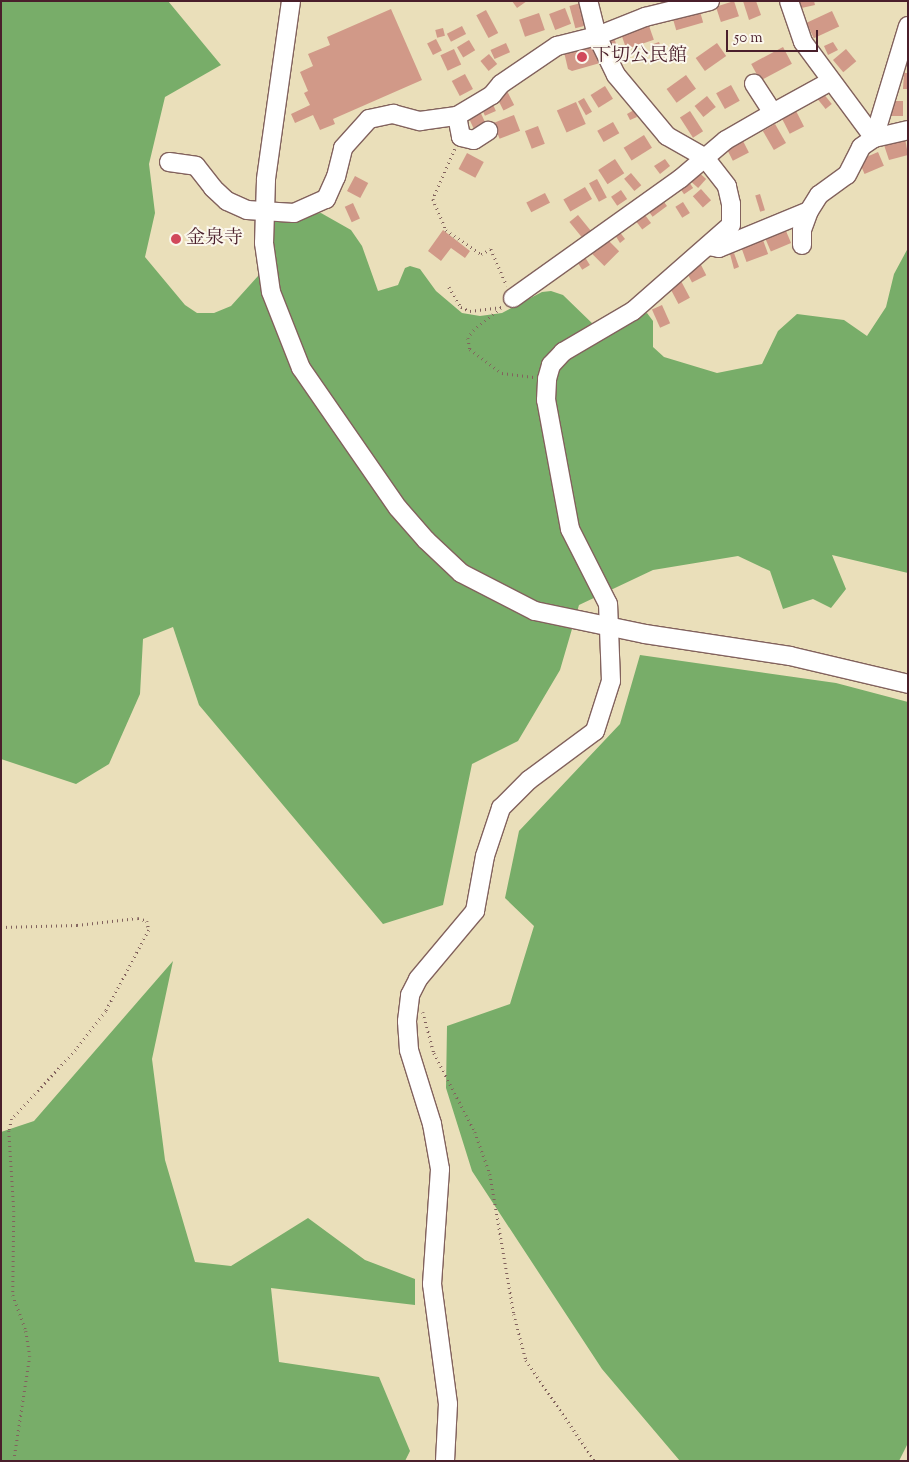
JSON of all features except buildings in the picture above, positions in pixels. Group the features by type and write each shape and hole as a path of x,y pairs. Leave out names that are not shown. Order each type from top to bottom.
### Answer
{"street":[{"path":"291,1 266,180 264,243 271,292 301,368 398,508 461,573 535,611 611,625 645,634 790,656 908,684"},
{"path":"445,1461 448,1404 432,1284 440,1169 432,1124 409,1050 407,1021 410,994 413,985 475,911 485,856 501,808 529,780 595,731 612,681 611,625 608,604 579,550 565,509 546,400 547,379 551,366 563,352 633,311 731,225 731,204 727,186 704,157 667,136 616,75 597,36 588,1"},
{"path":"169,162 196,166 212,188 227,201 247,210 265,209 294,213 326,199 336,177 343,148 369,118 393,114 420,121 457,116 492,95 501,84 557,46 597,36 645,17 710,1"},
{"path":"789,1 803,42 874,138"},
{"path":"874,138 908,26"},
{"path":"508,303 680,179 704,157 773,113 831,81"},
{"path":"754,84 773,113"},
{"path":"457,116 461,137 474,140 488,131"},
{"path":"802,245 802,230 809,211 819,195 846,175 861,146 874,138 908,130"},
{"path":"708,246 719,248 809,211"}],"path":[{"path":"461,137 434,199 446,230 481,254 491,249 508,303"},
{"path":"449,287 458,303 470,311 508,303"},
{"path":"508,303 474,330 468,338 470,349 502,373 547,379"},
{"path":"1,927 77,925 138,918 147,921 149,930 106,1011 76,1050 12,1119 9,1142 14,1211 11,1266 13,1295 26,1331 30,1356 14,1461"},
{"path":"422,1004 434,1053 475,1132 490,1174 514,1314 526,1360 595,1461"}],"green space":[{"path":"1,1 168,1 221,65 165,97 149,164 155,213 145,257 185,305 197,313 214,313 231,306 258,276 270,252 272,217 321,213 351,230 362,246 378,291 398,285 405,268 410,266 420,269 436,291 462,313 480,316 502,313 542,292 551,291 563,295 597,328 647,313 653,321 653,347 664,357 717,373 762,364 778,331 797,314 844,320 867,336 886,307 894,274 908,248 908,573 832,555 846,589 831,608 813,599 783,609 770,571 738,556 653,570 579,605 560,670 518,741 472,764 443,905 383,924 199,705 173,627 143,639 140,694 109,764 76,784 1,759"},
{"path":"640,655 836,683 908,702 908,1443 899,1461 680,1461 602,1369 472,1171 446,1088 447,1026 510,1004 534,926 505,898 519,831 620,724"},
{"path":"173,961 152,1059 165,1160 195,1262 231,1266 308,1218 365,1260 415,1279 415,1305 271,1288 279,1362 379,1377 410,1451 405,1461 1,1461 1,1132 34,1121"}],"place":[{"name":"下切公民館","path":"582,57"},
{"name":"金泉寺","path":"176,239"}]}
